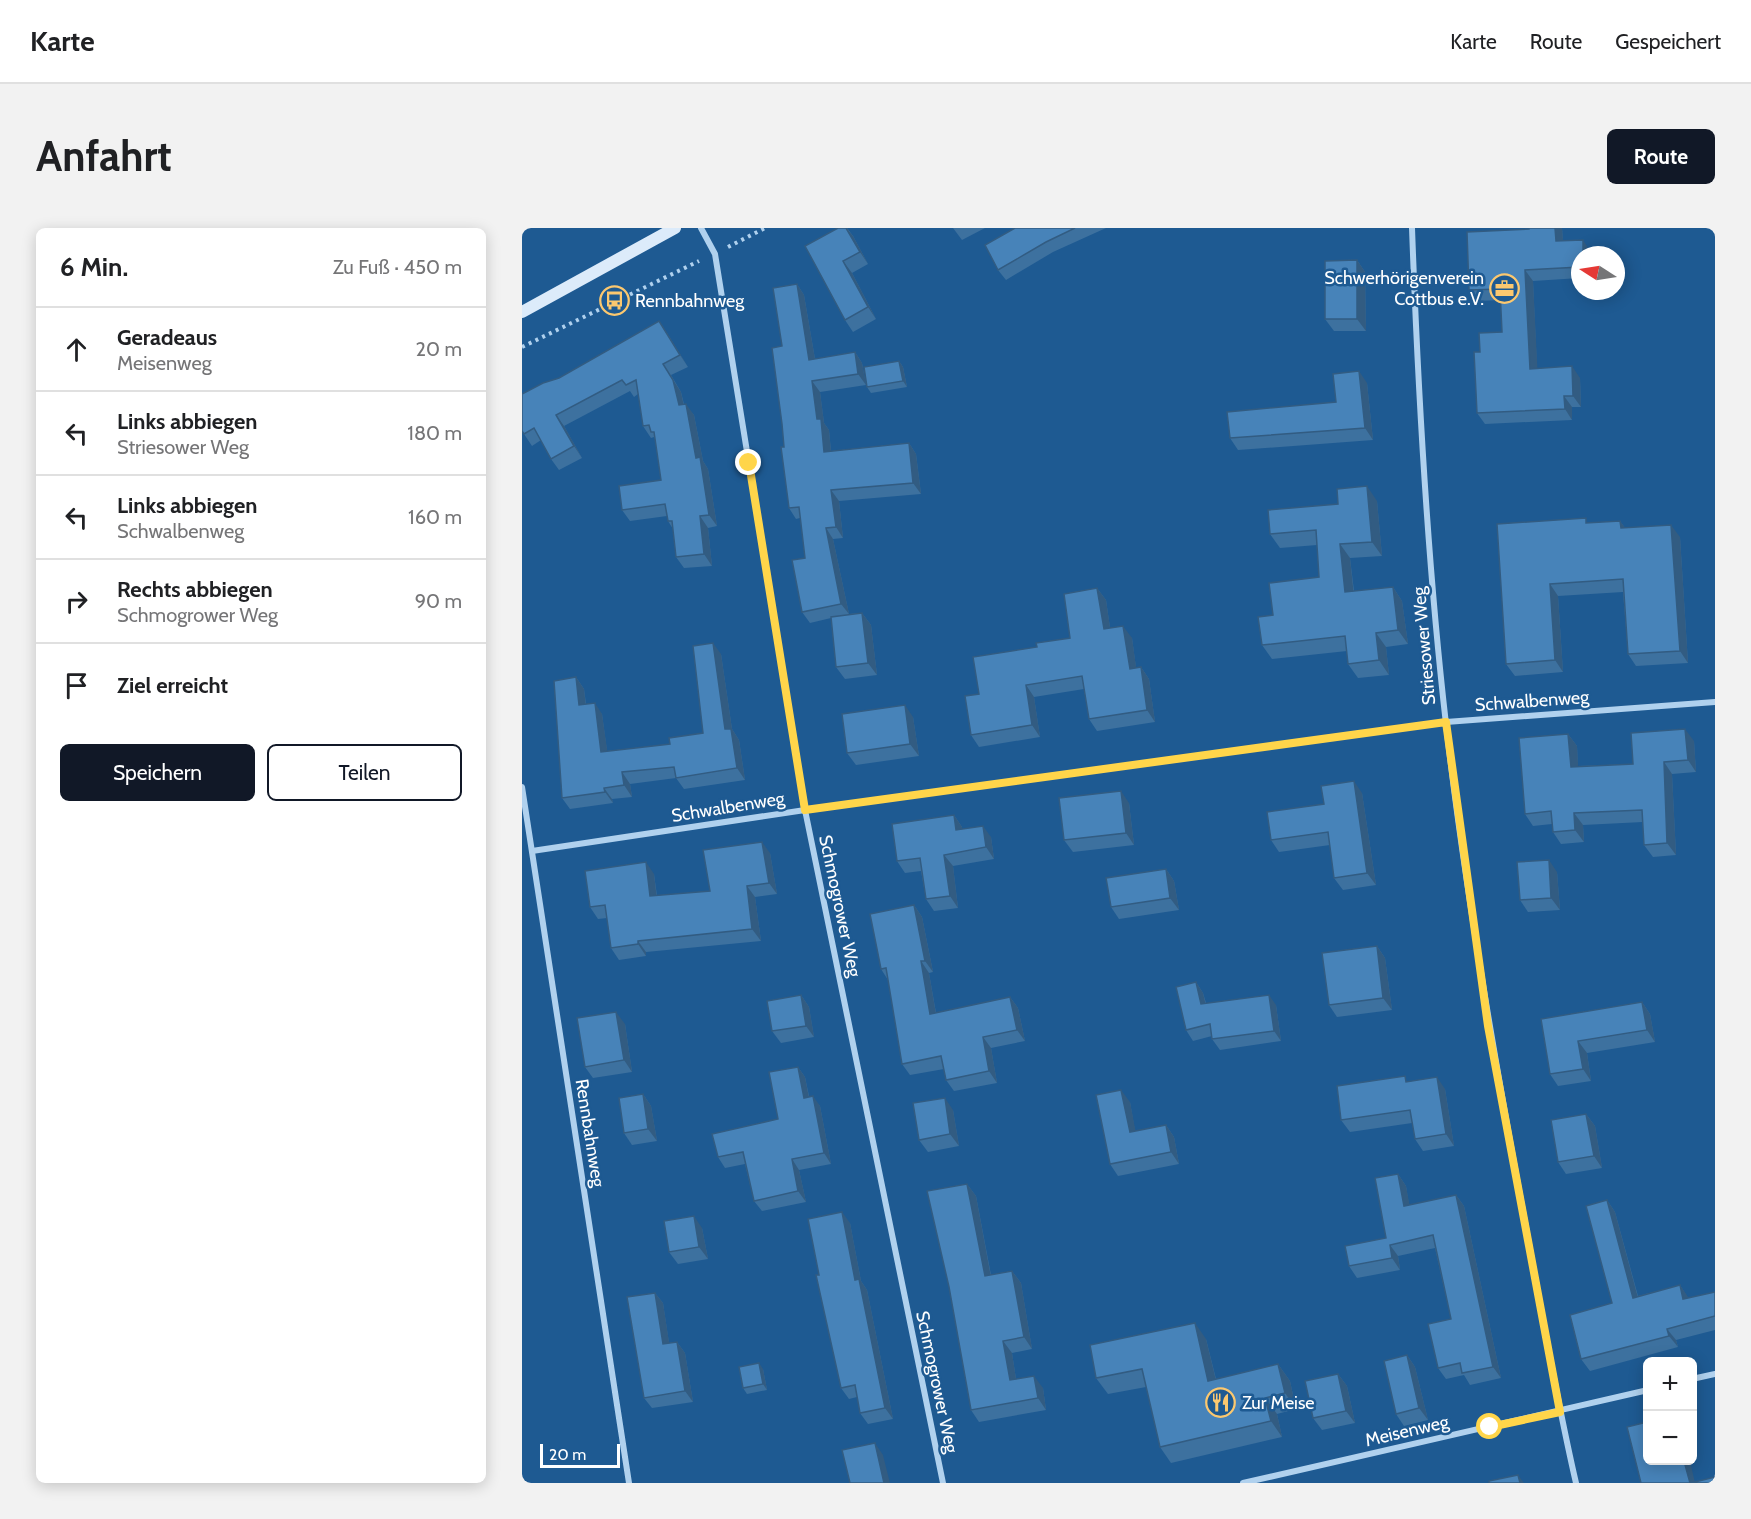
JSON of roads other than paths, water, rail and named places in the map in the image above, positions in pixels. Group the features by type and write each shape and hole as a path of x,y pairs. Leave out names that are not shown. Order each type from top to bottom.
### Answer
{"main road":[{"path":"522,312 675,228"}],"street":[{"name":"Schmogrower Weg","path":"701,228 715,254 805,810 943,1483"},
{"name":"Striesower Weg","path":"1412,228 1424,477 1446,722 1486,1015 1560,1412 1576,1483"},
{"name":"Schwalbenweg","path":"532,851 805,810 1446,722 1715,702"},
{"name":"Rennbahnweg","path":"522,787 629,1483"},
{"path":"1697,1378 1715,1374"},
{"name":"Meisenweg","path":"1243,1483 1560,1412 1643,1391"}],"place":[{"name":"Schwerhörigenverein Cottbus e.V.","path":"1505,288"},
{"name":"Rennbahnweg","path":"614,301"},
{"name":"Zur Meise","path":"1221,1403"}]}
